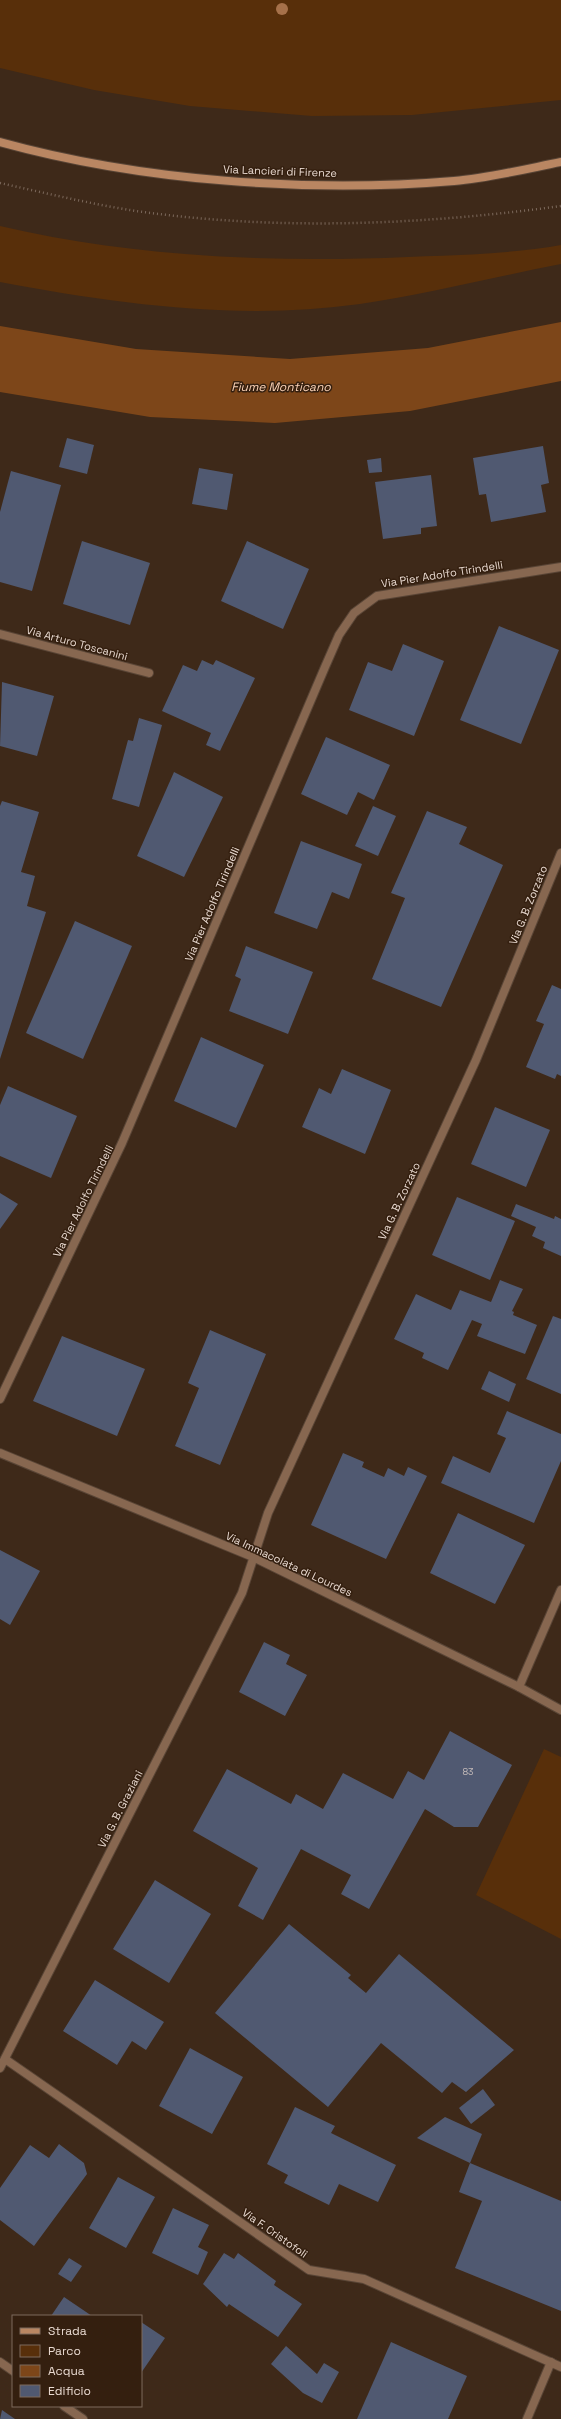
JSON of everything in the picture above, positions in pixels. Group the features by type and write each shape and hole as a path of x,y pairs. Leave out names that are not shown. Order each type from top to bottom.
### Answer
{"main road":[{"name":"Via Lancieri di Firenze","path":"0,142 31,151 127,170 237,182 355,184 455,181 561,162"}],"street":[{"name":"Via Pier Adolfo Tirindelli","path":"0,1399 122,1143 328,661 340,635 354,613 377,596 561,567"},
{"name":"Via Arturo Toscanini","path":"0,634 149,673"},
{"name":"Via G. B. Zorzato","path":"254,1557 268,1513 476,1060 561,853"},
{"name":"Via Immacolata di Lourdes","path":"0,1453 254,1557 519,1687 561,1710"},
{"name":"Via G. B. Graziani","path":"0,2068 242,1593 254,1557"},
{"path":"519,1687 561,1590"},
{"name":"Via F. Cristofoli","path":"5,2059 309,2270 364,2279 561,2367"},
{"path":"0,2362 12,2370"},
{"path":"527,2419 551,2362"},
{"path":"65,2407 82,2419"}],"path":[{"path":"0,183 136,210 222,219 301,222 405,222 489,216 561,206"}],"green space":[{"path":"0,0 561,0 561,100 412,115 312,116 190,106 94,90 0,68"},
{"path":"0,226 101,245 151,251 254,258 357,259 446,256 504,252 561,245 561,264 360,304 315,309 269,311 179,308 89,297 0,282"},
{"path":"544,1749 561,1757 561,1939 476,1895"}],"water":[{"name":"Fiume Monticano","path":"561,322 561,381 410,411 275,423 150,417 0,392 0,326 136,349 290,359 428,348"}],"building":[{"path":"67,438 94,445 87,474 59,467"},
{"path":"543,446 549,483 541,485 546,512 491,522 486,494 479,495 473,458"},
{"path":"381,458 382,472 369,473 367,460"},
{"path":"199,468 233,474 227,510 192,504"},
{"path":"11,471 61,485 32,591 0,582 0,512"},
{"path":"431,475 437,526 421,528 421,534 383,539 375,482"},
{"path":"82,541 150,563 130,625 63,604"},
{"path":"247,541 309,569 283,629 221,601"},
{"path":"499,626 559,650 521,744 460,720"},
{"path":"403,644 444,661 414,736 349,710 368,662 392,671"},
{"path":"202,660 213,665 216,660 255,678 220,751 206,745 211,733 162,711 183,665 197,671"},
{"path":"2,682 54,696 37,756 0,746"},
{"path":"139,718 162,725 139,807 112,799 128,740 133,741"},
{"path":"326,737 390,765 374,800 358,792 347,815 301,794"},
{"path":"174,772 223,797 184,877 137,856"},
{"path":"2,801 39,812 21,872 35,876 27,906 46,912 0,1059 0,806"},
{"path":"373,806 396,816 378,856 355,846"},
{"path":"427,811 467,827 459,844 503,865 441,1007 372,979 405,898 391,893"},
{"path":"301,841 362,864 349,899 332,892 317,929 274,913"},
{"path":"75,921 132,946 83,1059 26,1033"},
{"path":"246,946 313,972 288,1034 229,1011 241,979 235,976"},
{"path":"552,985 561,989 561,1076 557,1074 555,1079 526,1067 544,1024 536,1021"},
{"path":"201,1037 264,1065 236,1128 174,1101"},
{"path":"342,1069 391,1090 365,1154 302,1127 319,1088 331,1094"},
{"path":"8,1086 77,1116 51,1178 0,1156 0,1105"},
{"path":"495,1107 550,1130 526,1187 471,1164"},
{"path":"0,1193 18,1204 0,1229"},
{"path":"457,1197 515,1221 490,1280 432,1255"},
{"path":"516,1204 554,1219 555,1216 561,1219 561,1256 543,1248 545,1242 532,1236 536,1227 511,1216"},
{"path":"500,1280 523,1289 512,1311 514,1312 513,1315 537,1325 525,1354 477,1336 482,1324 472,1320 448,1370 422,1358 424,1353 394,1339 416,1294 451,1310 460,1290 491,1302"},
{"path":"553,1316 561,1319 561,1394 526,1379"},
{"path":"210,1330 266,1354 220,1465 175,1446 199,1388 188,1383"},
{"path":"62,1336 145,1369 117,1436 33,1401"},
{"path":"489,1371 516,1384 509,1402 481,1389"},
{"path":"507,1411 561,1434 561,1461 534,1523 441,1483 453,1456 490,1473 506,1438 497,1434"},
{"path":"343,1453 364,1462 362,1467 384,1477 388,1468 404,1476 408,1467 427,1476 386,1559 311,1525"},
{"path":"458,1513 525,1545 495,1604 430,1573"},
{"path":"0,1550 40,1571 10,1625 0,1619"},
{"path":"264,1642 290,1655 286,1664 307,1675 285,1716 239,1692"},
{"path":"450,1731 512,1765 478,1827 454,1827 425,1809 369,1909 341,1894 351,1875 301,1849 263,1920 238,1906 258,1868 193,1831 227,1769 291,1804 296,1794 323,1809 343,1773 393,1799 408,1771 424,1780"},
{"path":"155,1880 211,1914 169,1983 113,1949"},
{"path":"289,1924 351,1975 348,1978 366,1993 399,1954 514,2050 466,2092 452,2082 442,2093 381,2043 328,2107 215,2013"},
{"path":"95,1980 164,2022 146,2050 132,2041 117,2065 63,2031"},
{"path":"190,2048 243,2077 212,2134 159,2106"},
{"path":"483,2089 495,2105 471,2124 459,2108"},
{"path":"295,2107 335,2126 331,2133 396,2165 378,2202 339,2184 329,2205 284,2183 288,2175 267,2164"},
{"path":"445,2117 482,2134 470,2163 417,2138"},
{"path":"59,2144 84,2163 87,2174 34,2246 0,2220 0,2188 30,2145 49,2158"},
{"path":"470,2163 561,2201 561,2311 455,2268 482,2201 459,2192"},
{"path":"118,2177 155,2197 126,2248 89,2228"},
{"path":"173,2208 209,2225 198,2247 208,2252 198,2275 152,2253"},
{"path":"224,2253 234,2259 238,2253 276,2281 274,2285 302,2304 278,2337 229,2304 227,2307 203,2284"},
{"path":"69,2258 82,2266 71,2282 58,2274"},
{"path":"64,2297 91,2315 52,2315"},
{"path":"142,2323 165,2338 142,2372"},
{"path":"391,2342 467,2376 448,2419 357,2419"},
{"path":"286,2346 317,2374 324,2363 339,2372 322,2403 303,2393 271,2364"},
{"path":"2,2410 15,2419 0,2419"}]}
